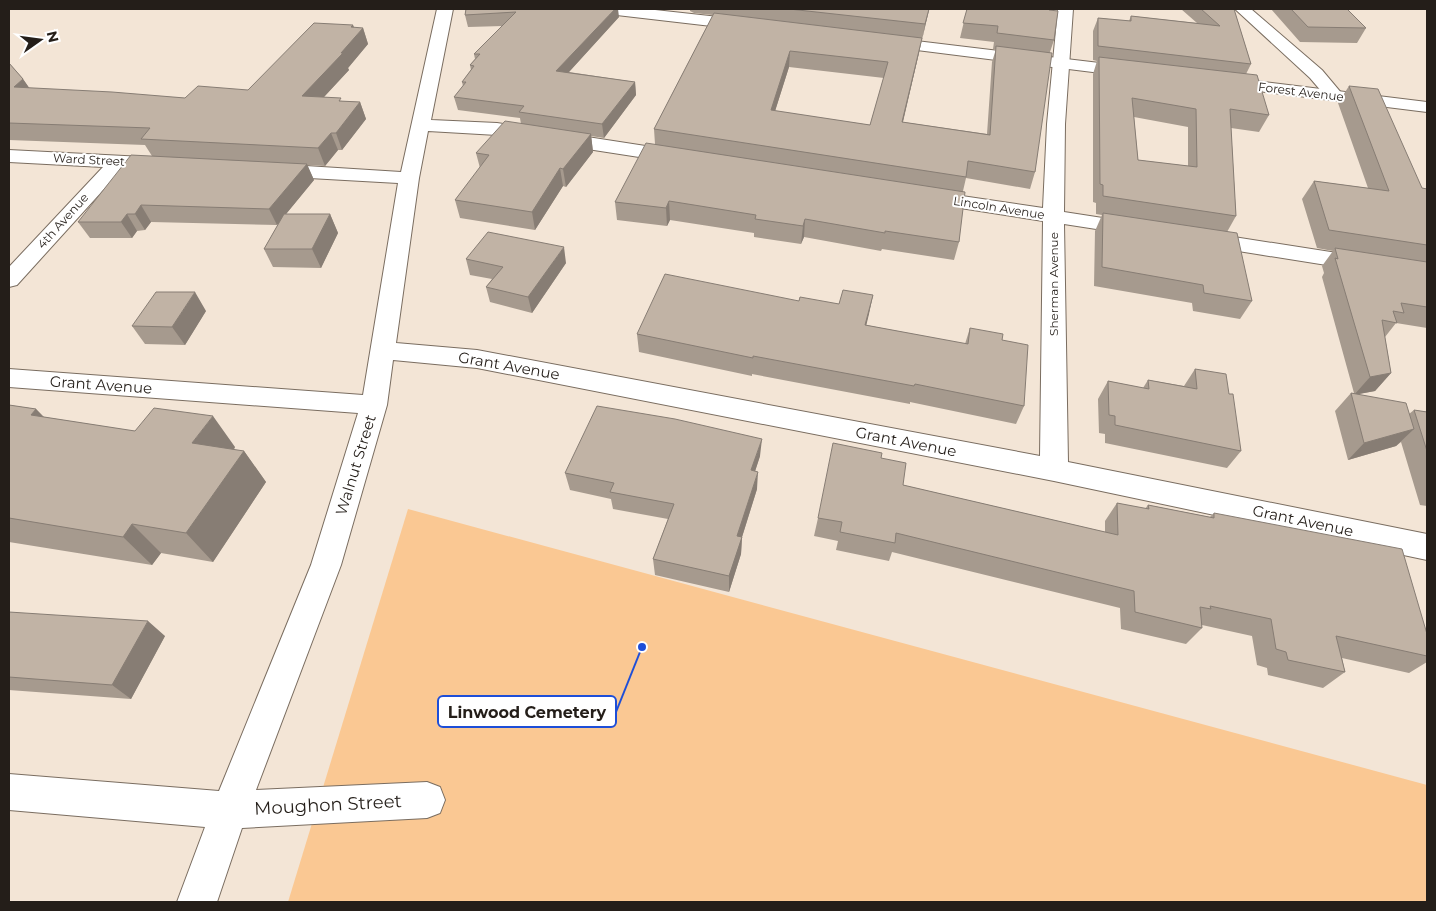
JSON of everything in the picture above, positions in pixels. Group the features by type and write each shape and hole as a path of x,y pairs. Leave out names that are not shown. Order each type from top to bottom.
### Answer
{"street":[{"name":"Walnut Street","path":"196,902 326,565 374,405 410,178 445,9"},
{"path":"608,9 765,28"},
{"name":"Sherman Avenue","path":"1054,470 1053,216 1059,63 1066,9"},
{"path":"1242,9 1316,74 1334,96"},
{"path":"863,40 1148,74"},
{"name":"Forest Avenue","path":"1207,80 1427,107"},
{"path":"422,125 497,129 692,160"},
{"name":"Ward Street","path":"9,156 186,165"},
{"name":"4th Avenue","path":"9,280 118,162"},
{"path":"254,169 410,178"},
{"name":"Lincoln Avenue","path":"907,193 1152,232"},
{"path":"1181,236 1427,274"},
{"name":"Grant Avenue","path":"383,350 477,359 1054,470 1427,547"},
{"name":"Grant Avenue","path":"9,378 374,405"},
{"name":"Moughon Street","path":"9,792 230,810 426,800"}],"shaded area":[{"path":"408,509 1427,785 1427,902 288,902"}],"building":[{"path":"466,9 615,9 556,71 635,82 602,124 519,112 524,106 454,97 466,82 462,82 474,66 470,65 480,54 474,54 516,12 465,15"},
{"path":"789,9 929,9 925,24"},
{"path":"967,9 1049,9 1058,11 1054,40 997,33 998,26 963,23"},
{"path":"1201,9 1234,9 1251,64 1098,46 1098,18 1131,21 1131,16 1220,26"},
{"path":"1291,9 1347,9 1366,28 1308,27"},
{"path":"714,13 922,38 902,122 990,135 996,46 1052,53 1035,172 968,161 966,177 654,129","holes":["790,51 888,62 870,125 771,110"]},
{"path":"314,23 353,25 351,27 363,28 341,53 343,53 302,96 341,98 339,101 360,102 336,133 331,133 318,148 141,139 150,128 9,123 9,63 23,79 14,87 185,98 198,86 248,90"},
{"path":"1099,57 1257,75 1269,115 1230,109 1236,216 1103,196 1103,185 1100,184","holes":["1132,98 1196,109 1197,167 1138,160"]},
{"path":"1349,86 1378,89 1422,188 1427,189 1427,245 1329,230 1314,181 1389,191"},
{"path":"505,121 591,134 563,169 560,168 532,212 455,200 489,155 476,153"},
{"path":"646,143 965,192 959,242 885,231 885,233 805,219 803,226 755,219 756,215 669,201 666,208 615,202"},
{"path":"131,155 307,164 269,209 141,205 135,214 127,214 121,222 78,222"},
{"path":"1103,213 1237,233 1252,301 1204,293 1203,285 1102,267"},
{"path":"284,214 330,214 312,249 264,249"},
{"path":"488,232 564,247 528,297 486,287 503,267 466,259"},
{"path":"1335,248 1427,262 1427,307 1401,303 1404,313 1393,311 1397,323 1382,320 1391,373 1370,377 1335,258 1338,259"},
{"path":"665,274 799,301 800,297 839,304 843,290 873,295 865,325 968,344 970,328 1003,334 1002,340 1028,345 1024,406 915,384 914,386 753,356 753,358 637,334"},
{"path":"156,292 195,292 172,327 132,326"},
{"path":"1195,369 1226,374 1229,394 1233,394 1241,451 1115,425 1115,416 1109,415 1108,381 1149,389 1148,380 1197,389"},
{"path":"1351,393 1406,403 1414,429 1364,443"},
{"path":"9,405 36,409 31,415 135,431 154,408 213,416 192,443 244,451 186,533 132,524 123,537 9,518"},
{"path":"597,406 675,419 762,439 751,470 758,472 737,536 742,537 729,576 653,559 674,504 610,492 614,483 565,473"},
{"path":"1414,410 1427,412 1427,451"},
{"path":"833,443 882,453 881,458 906,463 903,485 1118,535 1117,503 1149,509 1148,505 1214,518 1214,513 1402,549 1427,634 1427,656 1336,636 1345,672 1288,660 1286,652 1276,649 1271,619 1210,606 1211,609 1200,607 1202,628 1135,612 1134,591 896,533 895,543 840,532 842,522 818,518"},
{"path":"9,612 148,621 112,685 9,677"}],"place":[{"name":"Linwood Cemetery","path":"642,647"}]}
